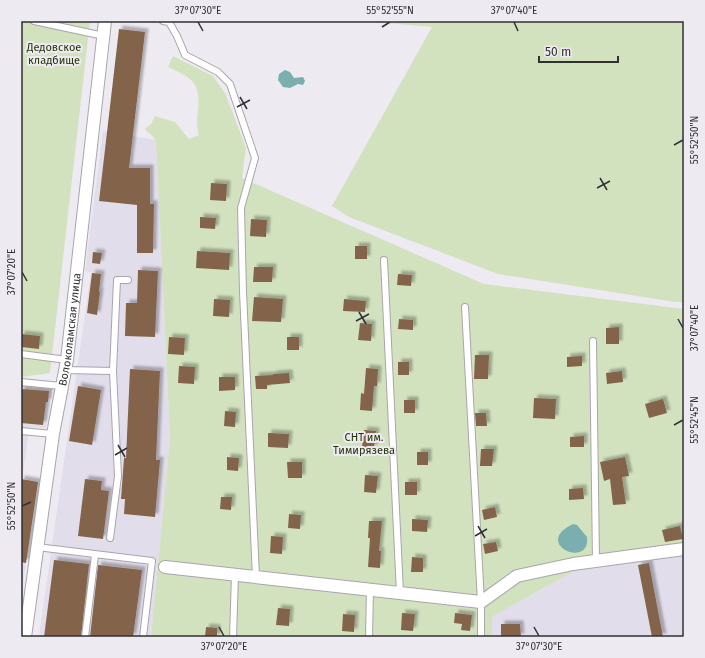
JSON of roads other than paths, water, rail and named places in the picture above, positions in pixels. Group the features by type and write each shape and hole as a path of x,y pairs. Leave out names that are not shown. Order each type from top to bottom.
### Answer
{"street":[{"name":"Волоколамская улица","path":"25,637 28,597 65,365 105,21"},
{"path":"165,567 481,602 517,576 573,564 684,548"}],"lane":[{"path":"34,21 104,36"},
{"path":"163,21 169,22 185,55 218,72 230,84 256,158 241,208 243,292 256,577"},
{"path":"384,260 400,593"},
{"path":"110,538 118,476 113,371 117,280 128,280"},
{"path":"464,307 482,637"},
{"path":"593,341 596,561"},
{"path":"21,354 65,365 113,371"},
{"path":"21,382 61,386"},
{"path":"21,431 53,434"},
{"path":"37,548 152,562 143,637"},
{"path":"85,637 95,554"},
{"path":"233,637 235,575"},
{"path":"369,637 370,590"}],"water":[{"path":"285,70 290,72 294,78 303,77 305,81 303,85 298,84 290,88 283,87 278,80 279,74"},
{"path":"573,524 577,525 587,537 586,547 581,552 573,553 566,550 560,546 558,539 562,532"}],"park label":[{"name":"Дедовское кладбище","path":"54,53"},
{"name":"СНТ им. Тимирязева","path":"364,443"}]}
